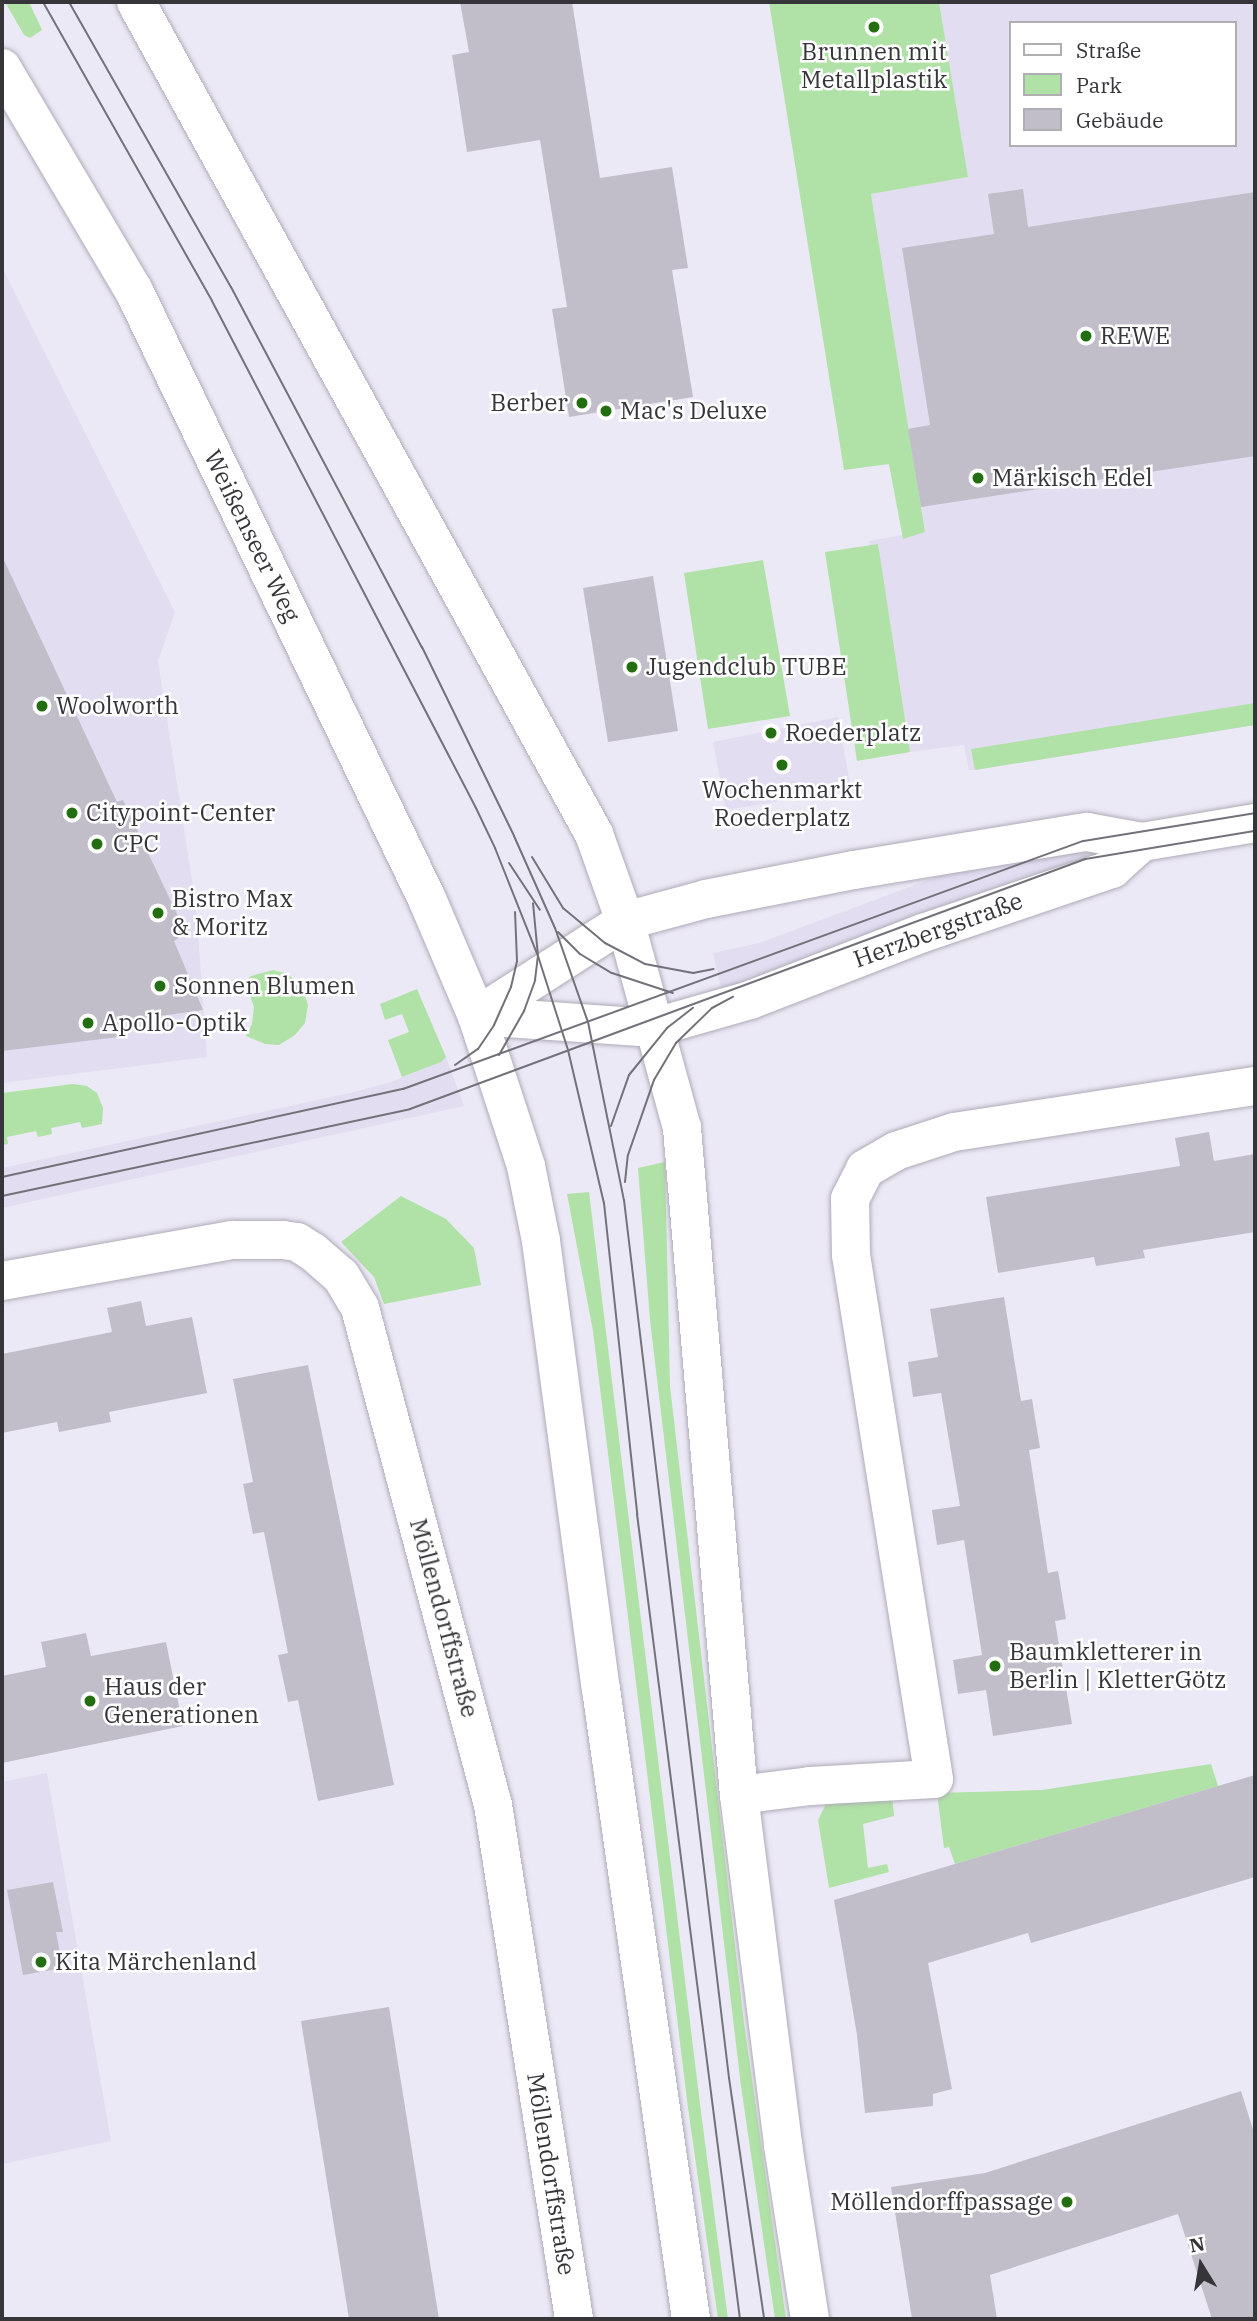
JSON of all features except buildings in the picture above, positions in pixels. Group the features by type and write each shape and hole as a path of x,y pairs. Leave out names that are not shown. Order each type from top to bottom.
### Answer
{"main road":[{"path":"136,2 594,834 625,921 652,1028 682,1128 702,1387 739,1795 783,2145 810,2319"},
{"name":"Weißenseer Weg","path":"2,68 134,291 427,899 477,1016"},
{"path":"477,1016 625,921 706,899 854,870 1087,832 1142,842 1255,823"},
{"name":"Herzbergstraße","path":"652,1028 727,1006 923,933 1112,869 1142,842"},
{"path":"477,1016 652,1028"},
{"path":"477,1016 526,1166 541,1241 601,1689 691,2319"},
{"path":"739,1795 810,1786 934,1779 851,1255 850,1199 865,1168 896,1151 954,1132 1255,1086"},
{"name":"Möllendorffstraße","path":"2,1281 233,1240 283,1240 297,1242 341,1276 360,1308 493,1805 574,2319"}],"shaded area":[{"path":"939,2 1255,2 1255,725 975,770 969,770 964,745 910,752 897,668 889,668 869,541 925,531 871,194 968,177"},
{"path":"2,267 175,612 158,661 196,906 207,1057 2,1083"},
{"name":"Wochenmarkt Roederplatz","path":"838,717 851,789 726,810 713,742"},
{"path":"1084,848 1088,864 775,982 721,988 713,953 759,943 952,871"},
{"path":"446,1057 464,1106 2,1208 2,1168 350,1093 391,1082 441,1062"},
{"name":"Kita Märchenland","path":"47,1773 111,2141 2,2164 2,1782"}],"green space":[{"path":"5,2 29,2 42,30 30,38 24,35"},
{"path":"769,2 939,2 968,177 871,194 925,532 903,539 889,464 844,470"},
{"path":"878,544 910,752 857,761 825,552"},
{"path":"763,560 790,716 708,729 684,573"},
{"path":"1255,703 1255,725 975,770 971,749"},
{"path":"273,970 288,974 302,987 308,1005 305,1023 295,1035 279,1045 265,1044 246,1036 252,1024 254,1007 245,982 251,976"},
{"path":"417,989 446,1057 441,1062 402,1077 388,1040 409,1032 402,1014 385,1020 380,1004"},
{"path":"73,1084 87,1086 97,1093 103,1108 102,1124 82,1128 80,1122 51,1128 52,1134 38,1137 36,1131 7,1137 8,1144 2,1145 2,1093"},
{"path":"665,1162 670,1386 744,2023 786,2319 775,2319 741,2086 650,1320 638,1168"},
{"path":"589,1192 728,2319 718,2319 688,2108 593,1331 567,1194"},
{"path":"401,1196 446,1219 474,1248 481,1285 384,1304 374,1277 341,1242"},
{"path":"1211,1764 1218,1786 955,1864 949,1847 944,1848 937,1793 1042,1790"},
{"path":"892,1794 894,1816 863,1824 868,1868 887,1864 889,1872 829,1888 818,1820 828,1800"}],"tram line":[{"path":"43,2 212,301 475,806 495,848 538,956 568,1050 604,1203 637,1514 740,2319"},
{"path":"69,2 231,287 422,647 514,836 555,928 588,1022 624,1200 729,2078 764,2319"},
{"path":"2,1177 403,1089 1083,841 1255,813"},
{"path":"2,1196 410,1109 1085,859 1255,831"},
{"path":"532,857 563,908 605,943 645,964 693,973 714,969"},
{"path":"509,863 540,910"},
{"path":"499,1055 524,1011 535,980 538,956 533,903"},
{"path":"455,1065 478,1049 494,1025 511,987 517,961 515,912"},
{"path":"558,932 580,954 612,973 673,993"},
{"path":"625,1182 628,1155 654,1080 676,1043 712,1008 733,997"},
{"path":"611,1126 629,1075 667,1028 693,1008"}],"place":[{"name":"Brunnen mit Metallplastik","path":"874,27"},
{"name":"REWE","path":"1086,336"},
{"name":"Berber","path":"582,403"},
{"name":"Mac's Deluxe","path":"606,411"},
{"name":"Märkisch Edel","path":"978,478"},
{"name":"Jugendclub TUBE","path":"632,667"},
{"name":"Woolworth","path":"42,706"},
{"name":"Roederplatz","path":"771,733"},
{"name":"Wochenmarkt Roederplatz","path":"782,765"},
{"name":"Citypoint-Center","path":"72,813"},
{"name":"CPC","path":"97,844"},
{"name":"Bistro Max & Moritz","path":"158,913"},
{"name":"Sonnen Blumen","path":"160,986"},
{"name":"Apollo-Optik","path":"88,1023"},
{"name":"Baumkletterer in Berlin | KletterGötz","path":"995,1666"},
{"name":"Haus der Generationen","path":"90,1701"},
{"name":"Kita Märchenland","path":"41,1962"},
{"name":"Möllendorffpassage","path":"1067,2202"}]}
